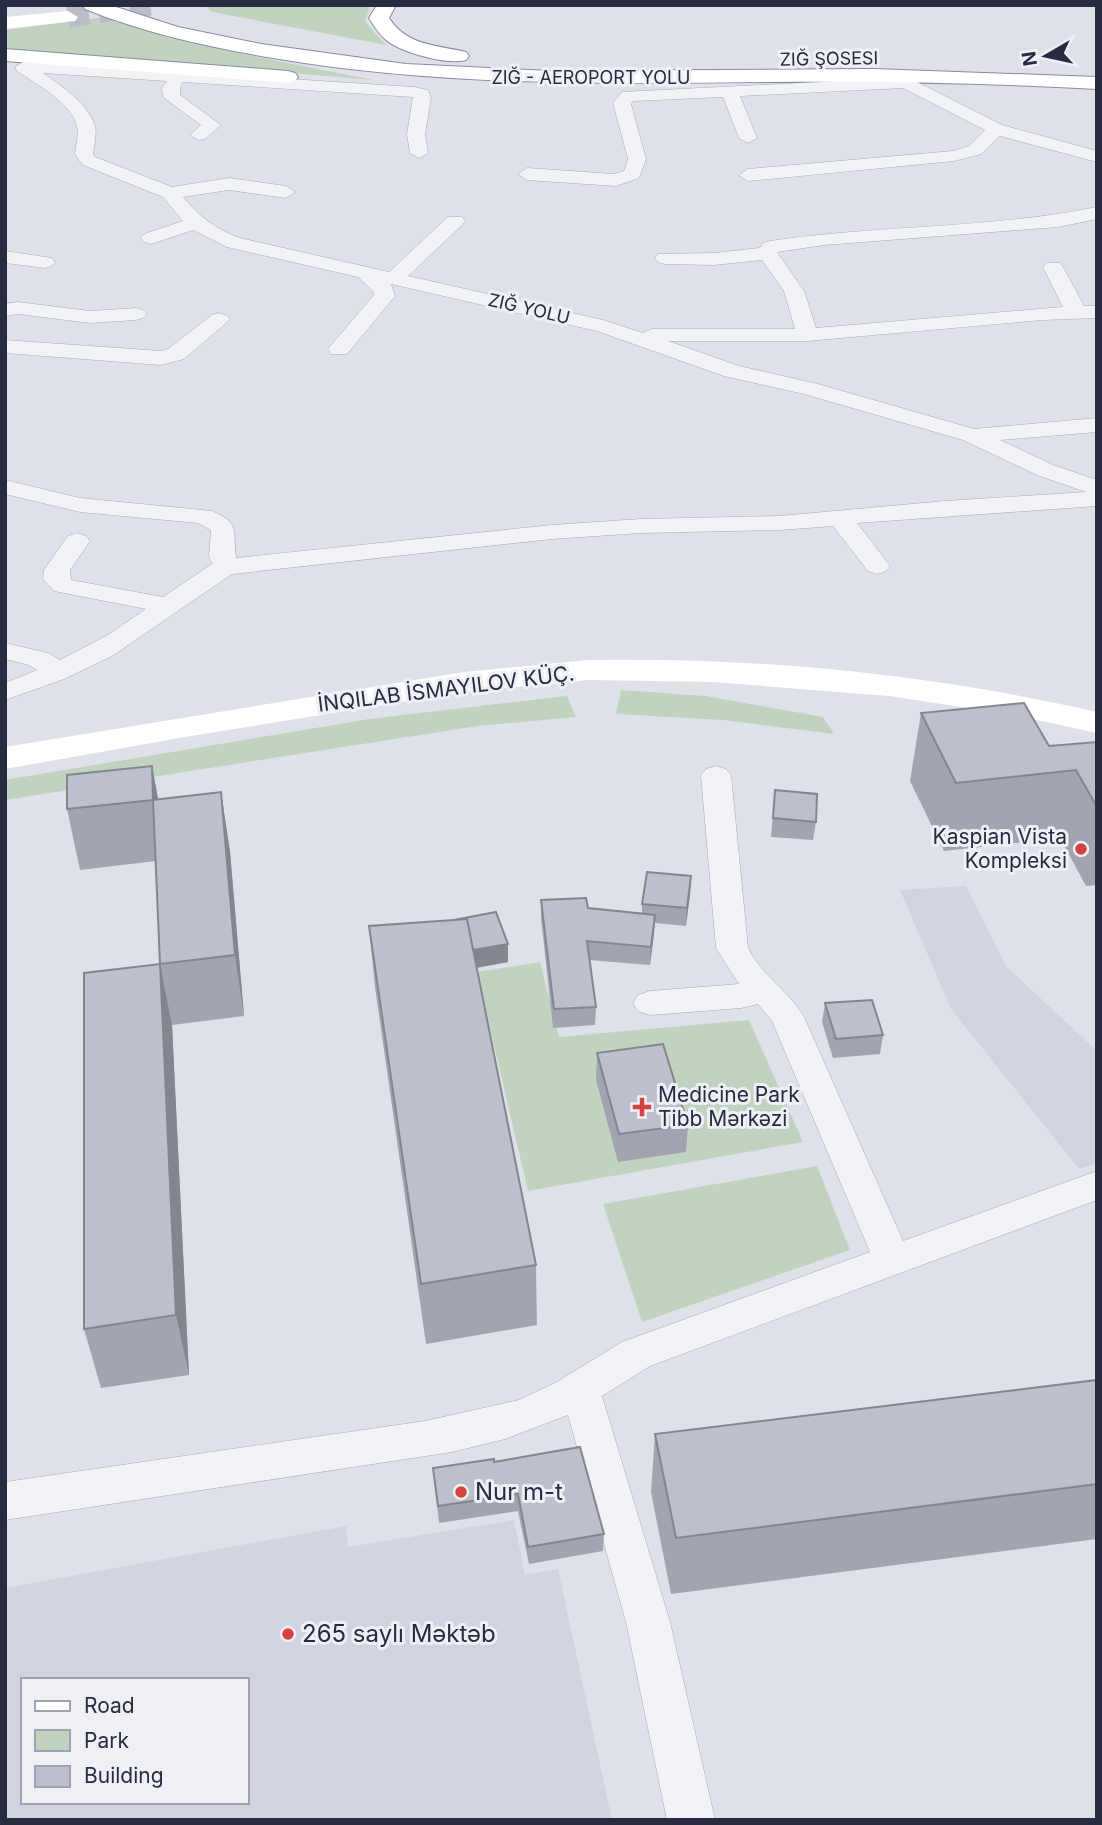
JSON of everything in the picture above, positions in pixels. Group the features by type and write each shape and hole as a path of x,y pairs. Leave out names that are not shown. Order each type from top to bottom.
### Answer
{"main road":[{"path":"92,5 151,25 222,43 292,57 413,73 559,80 842,75 1097,83"},
{"path":"144,5 244,32 366,53 480,63 562,65 912,58 1097,66"},
{"path":"387,5 379,18 384,30 404,44 425,51 562,65"},
{"path":"5,15 61,15 5,23"},
{"path":"5,55 19,67 491,90 842,75"},
{"path":"5,758 162,729 410,691 523,675 598,670 731,673 921,688 994,700 1097,723"}],"street":[{"path":"19,67 50,85 82,119 87,134 84,154 89,161 170,193 195,223 234,243 630,334 669,351 732,371 810,389 971,435 1045,470 1097,488"},
{"path":"199,135 212,125 172,97 171,88 184,74 422,94 416,134 419,153"},
{"path":"527,174 616,180 627,178 632,174 637,159 622,103 628,96 908,79 996,129 1097,157"},
{"path":"729,90 748,138"},
{"path":"748,175 954,156 975,150 996,129"},
{"path":"170,193 229,184 286,192"},
{"path":"767,253 770,247 824,239 1058,221 1097,213"},
{"path":"394,278 455,221"},
{"path":"151,238 195,223"},
{"path":"666,258 714,258 767,253"},
{"path":"767,253 790,279 802,304 807,335"},
{"path":"5,257 45,262"},
{"path":"1052,267 1087,313"},
{"path":"339,349 385,296 383,288 369,278 367,273"},
{"path":"5,310 18,308 90,317 136,314"},
{"path":"630,334 730,337 807,335 1087,313"},
{"path":"5,346 161,358 176,355 219,319"},
{"path":"971,435 1097,425"},
{"path":"5,487 80,505 203,516 217,522 223,529 222,556 226,567"},
{"path":"5,692 58,671 131,632 207,576 226,567 552,532 641,526 780,523 1097,499"},
{"path":"840,518 877,566"},
{"path":"77,541 57,570 56,579 64,586 166,605"},
{"path":"5,651 38,659 58,671"},
{"path":"716,775 732,948 736,959 788,1017 892,1259"},
{"path":"650,1003 741,996 765,990"},
{"path":"5,1501 481,1429 532,1412 580,1388 636,1354 1097,1185"},
{"path":"580,1388 648,1622 691,1820"}],"shaded area":[{"path":"966,886 1006,966 1097,1051 1097,1163 1079,1169 951,1009 900,890"},
{"name":"265 saylı Məktəb","path":"514,1520 525,1575 558,1569 612,1820 5,1820 5,1588 346,1526 348,1547"}],"green space":[{"path":"204,5 370,5 365,22 386,45 212,12"},
{"path":"106,17 205,45 373,80 5,49 5,30"},
{"path":"621,690 706,696 823,717 834,734 723,720 616,714"},
{"path":"567,696 576,717 478,726 5,800 5,780 369,719"},
{"path":"540,962 559,1037 749,1020 803,1142 528,1191 477,972"},
{"path":"817,1166 850,1250 642,1322 603,1204"}],"building":[{"path":"1024,703 1049,746 1097,742 1097,807 1076,770 956,783 921,713"},
{"path":"152,766 153,800 67,809 67,775"},
{"path":"775,790 817,794 816,822 773,818"},
{"path":"221,792 235,955 160,964 153,800"},
{"path":"647,872 691,876 687,908 642,904"},
{"path":"586,898 588,908 655,915 651,947 587,941 596,1007 554,1009 541,900"},
{"path":"496,912 508,944 473,950 467,919 454,920"},
{"path":"467,919 536,1265 421,1284 369,926"},
{"path":"160,964 176,1315 84,1329 84,973"},
{"path":"872,1000 883,1035 836,1039 825,1003"},
{"path":"663,1044 688,1125 619,1134 597,1053"},
{"path":"1097,1380 1097,1484 676,1538 655,1434"},
{"path":"580,1447 604,1534 528,1547 518,1494 438,1506 433,1468 494,1459 494,1462"}],"tunnel":[{"path":"68,17 151,5"}],"place":[{"name":"Kaspian Vista Kompleksi","path":"1081,849"},
{"name":"Medicine Park Tibb Mərkəzi","path":"642,1107"},
{"name":"Nur m-t","path":"461,1492"},
{"name":"265 saylı Məktəb","path":"288,1634"}]}
